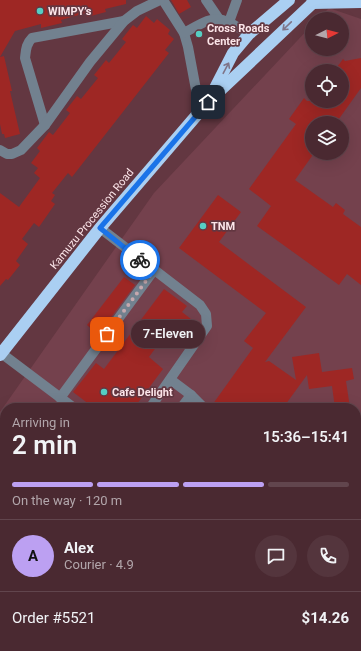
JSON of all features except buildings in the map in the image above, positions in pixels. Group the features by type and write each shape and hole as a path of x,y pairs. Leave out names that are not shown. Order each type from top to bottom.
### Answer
{"highway":[{"path":"204,107 234,53 248,34 289,0"},
{"path":"204,107 314,1 361,2"},
{"name":"Kamuzu Procession Road","path":"0,354 100,228 204,107"}],"lane":[{"path":"0,150 6,154 17,153 44,125 90,62 124,21 138,11 162,0 184,33 204,107"},
{"path":"206,0 219,19"},
{"path":"229,22 236,0"},
{"path":"184,33 208,20 219,19 229,22 248,34"},
{"path":"44,125 25,58 26,48 32,38 124,21"},
{"path":"100,228 200,305 206,314 207,326 154,403"},
{"path":"60,398 154,270"},
{"path":"0,354 67,403"},
{"path":"171,380 199,403"},
{"path":"185,403 191,395"}],"shaded area":[{"path":"329,8 341,12 325,12"},
{"path":"349,15 361,19 361,403 6,403 154,193 305,32 305,56 349,56"}],"way so far":[{"path":"107,334 154,270 140,260"}],"place":[{"name":"WIMPY’s","path":"40,11"},
{"name":"Cross Roads Center","path":"199,34"},
{"name":"TNM","path":"203,226"},
{"name":"7-Eleven","path":"107,334"},
{"name":"Cafe Delight","path":"104,392"}],"route":[{"path":"140,260 100,228 208,102"}]}
